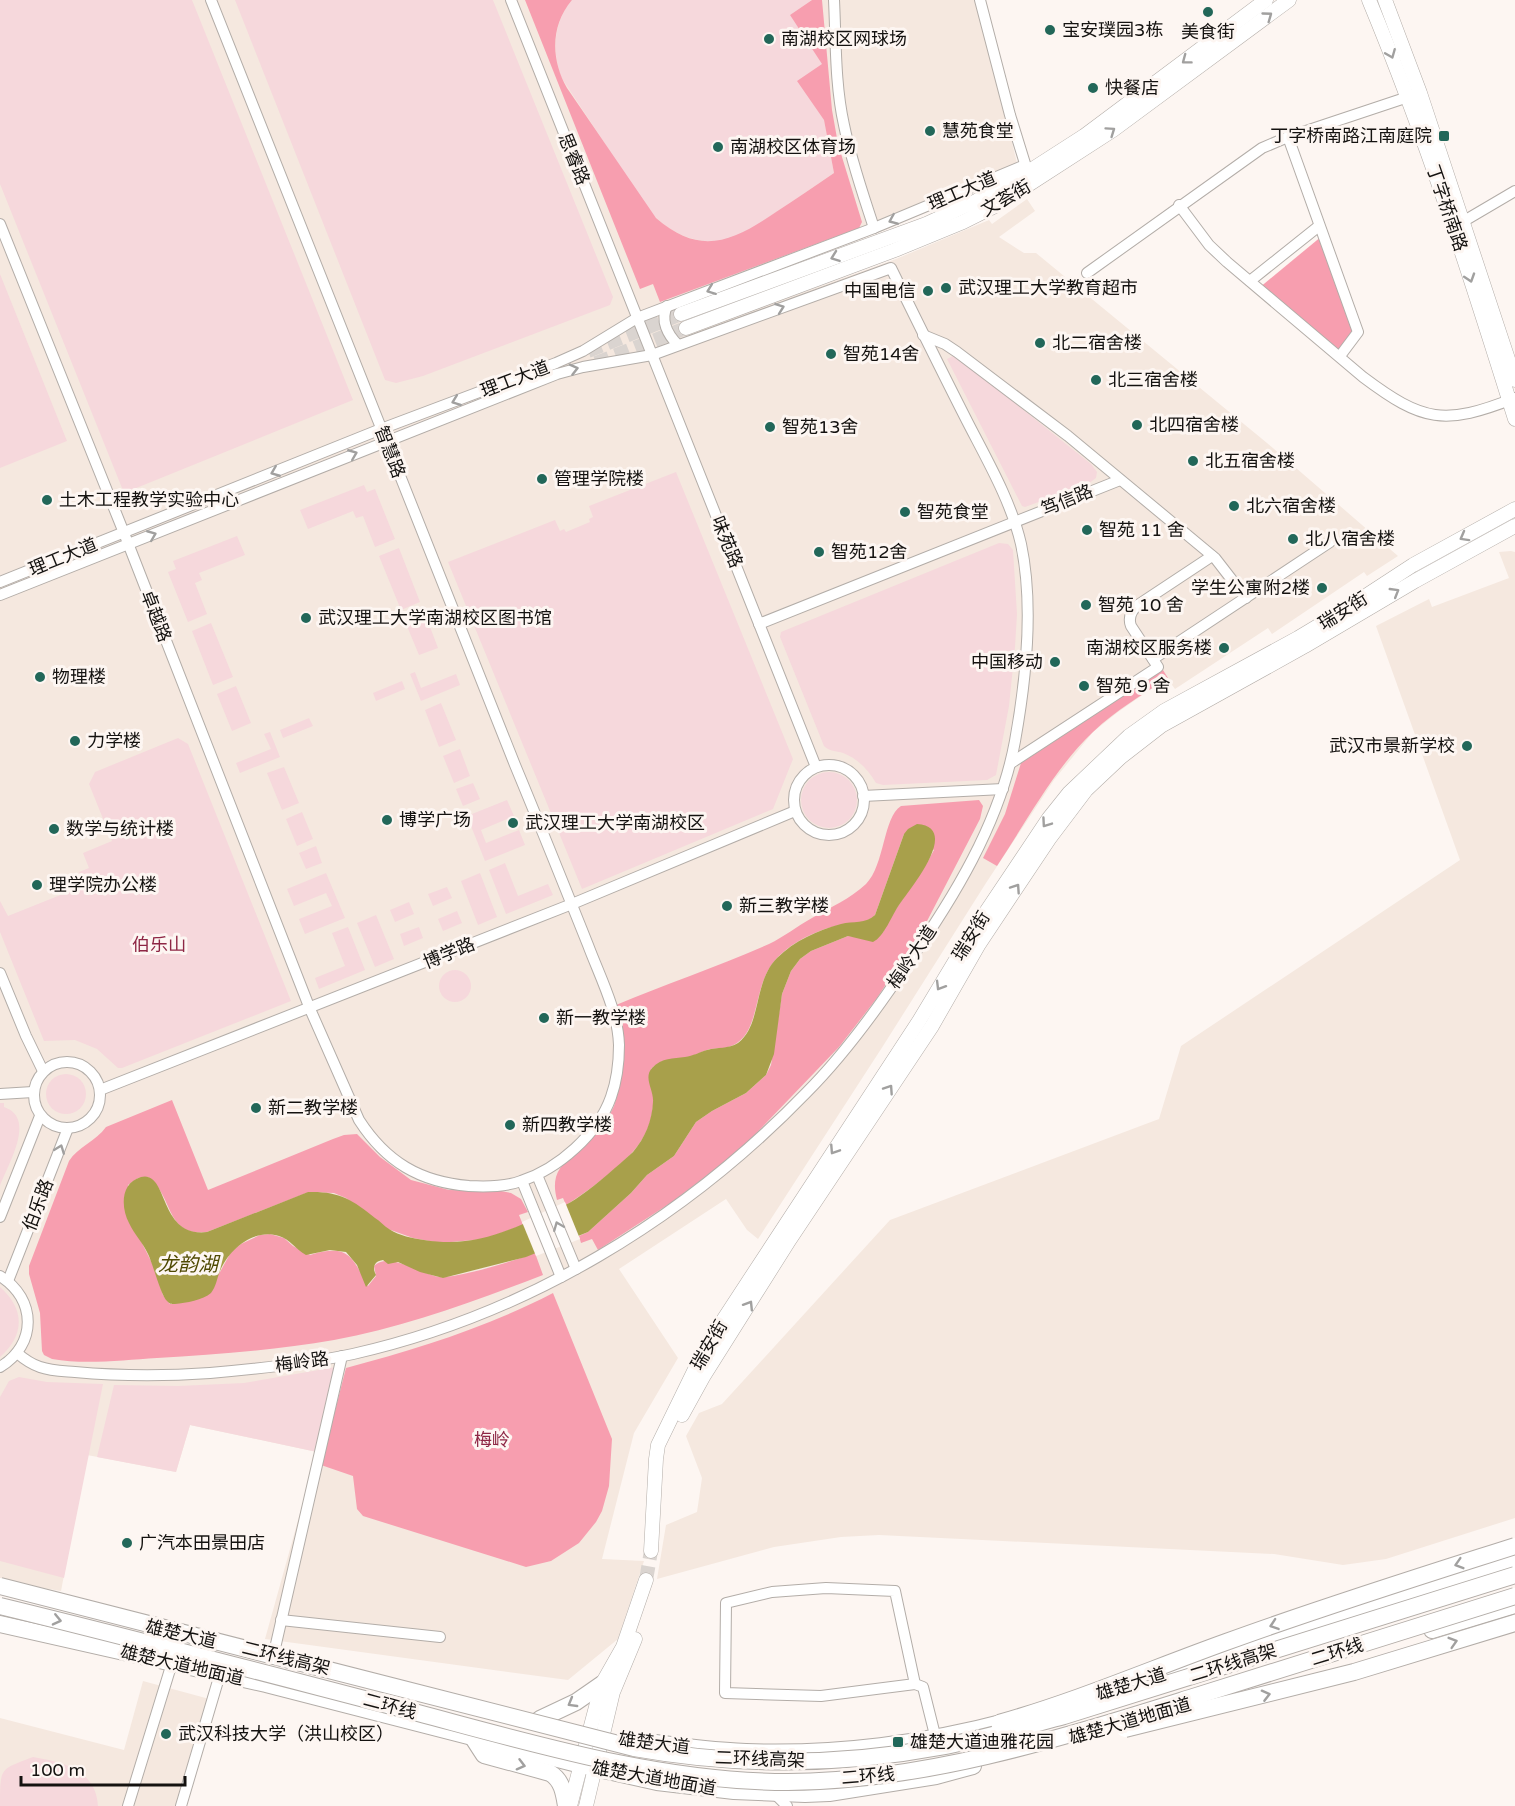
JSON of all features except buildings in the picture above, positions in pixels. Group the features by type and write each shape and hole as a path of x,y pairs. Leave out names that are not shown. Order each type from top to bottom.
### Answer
{"main road":[{"name":"文荟街","path":"1266,0 1084,136 976,201 926,224 683,321 895,250 963,222 997,205 1113,130 1289,0"},
{"name":"丁字桥南路","path":"1369,0 1414,95 1464,221 1515,380"},
{"name":"丁字桥南路","path":"1385,0 1453,225 1512,399 1515,419"},
{"name":"瑞安街","path":"1515,509 1413,565 1298,638 1164,711 1129,736 1069,793 1049,818 972,933 919,1021 699,1361 658,1445 654,1551 665,1451 703,1377 825,1185 932,1026 979,944 1076,802 1115,762 1161,726 1515,526"},
{"path":"589,1734 612,1735 690,1748 774,1755 816,1754 916,1743 991,1725 1056,1705 1390,1585 1515,1546"},
{"name":"雄楚大道","path":"0,1591 444,1700 540,1719 589,1734 697,1748 766,1752 840,1751 936,1739 1025,1716 1515,1562"},
{"name":"二环线高架","path":"0,1586 589,1734 634,1748 751,1761 827,1760 906,1753 971,1741 1064,1716 1515,1575"},
{"path":"586,1806 589,1734 602,1684 623,1647 650,1580 636,1638 613,1692 589,1734"},
{"name":"二环线","path":"0,1606 140,1640 544,1747 629,1765 692,1775 768,1781 857,1778 895,1774 961,1762 1065,1737 1515,1596"},
{"name":"雄楚大道地面道","path":"0,1624 220,1674 588,1767 657,1782 734,1791 829,1793 936,1776 1224,1694 1515,1605"},
{"path":"1065,1737 1111,1732 1249,1700 1365,1669 1515,1623"},
{"path":"540,1719 576,1702 602,1684"},
{"path":"473,1738 484,1755 550,1773 556,1777 568,1806"},
{"path":"568,1806 588,1767"}],"street":[{"name":"智慧路","path":"211,0 572,904 618,1030 618,1064 613,1094 598,1121 570,1152 537,1175"},
{"name":"思睿路","path":"511,0 637,318"},
{"path":"834,0 838,86 843,124 853,164 874,228"},
{"path":"980,0 1026,169"},
{"path":"1087,273 1250,155 1287,137 1414,95"},
{"path":"1287,137 1358,332 1341,357"},
{"name":"理工大道","path":"0,582 381,429 556,363 583,351 637,318 1026,169"},
{"path":"1464,221 1515,191"},
{"path":"1179,205 1209,245 1384,393 1410,409 1426,414 1457,416 1512,399"},
{"name":"卓越路","path":"0,224 124,533 310,1009 358,1120 386,1153 416,1174 440,1182 500,1186 537,1175"},
{"path":"1250,281 1319,226"},
{"name":"理工大道","path":"0,595 557,374 652,355 891,268"},
{"name":"梅岭大道","path":"576,1269 673,1209 715,1178 808,1092 887,995 934,924 972,859 1003,789 1011,763 1020,706 1026,633 1023,558 1014,521 987,460 891,268"},
{"path":"667,306 664,312 665,324 668,333 678,345"},
{"name":"味苑路","path":"637,318 816,767"},
{"path":"923,335 957,351 1068,436 1212,556 1246,598"},
{"name":"笃信路","path":"759,624 1120,480"},
{"path":"1153,659 1330,543"},
{"path":"1011,763 1158,667 1131,626 1132,612 1138,605 1212,556"},
{"path":"833,765 849,772 858,780 863,796 862,811 854,823 843,832 822,834 808,828 795,811 796,788 802,778 816,767 833,765"},
{"path":"863,796 1003,789"},
{"name":"博学路","path":"100,1090 572,904 795,811"},
{"path":"0,972 40,1074"},
{"path":"0,992 40,1074"},
{"path":"61,1062 81,1064 92,1072 100,1090 99,1104 92,1116 81,1125 68,1128 55,1126 40,1116 34,1105 33,1092 40,1074 61,1062"},
{"path":"0,1094 33,1092"},
{"name":"伯乐路","path":"0,1217 40,1116"},
{"name":"伯乐路","path":"4,1279 68,1128"},
{"path":"537,1175 576,1269"},
{"path":"522,1181 561,1277"},
{"name":"梅岭路","path":"17,1353 33,1365 50,1369 94,1374 167,1375 254,1369 342,1356 442,1328 517,1299 576,1269"},
{"path":"0,1367 17,1353 27,1333 27,1310 16,1289 4,1279"},
{"path":"273,1657 342,1356"},
{"path":"915,1684 895,1591 826,1588 772,1592 726,1603 725,1693 820,1696 915,1684 923,1687 936,1739"},
{"path":"281,1620 440,1637"},
{"path":"128,1806 172,1663"},
{"path":"181,1806 220,1674"},
{"path":"774,1792 787,1806"},
{"path":"816,1806 829,1793"}],"shaded area":[{"name":"武汉理工大学南湖校区","path":"0,0 977,0 1019,171 888,229 679,307 688,334 896,259 989,220 992,224 1027,199 1035,211 999,237 1024,253 1036,253 1267,443 1398,556 1367,576 1364,572 1272,634 1268,628 1175,689 1167,678 1093,732 1054,780 758,1239 747,1230 726,1199 619,1269 678,1358 634,1433 602,1559 644,1561 618,1639 568,1680 265,1639 317,1452 190,1425 176,1472 87,1455 61,1591 0,1581"},
{"path":"1499,552 1515,552 1515,1518 1386,1559 1343,1565 1274,1554 879,1535 841,1537 774,1547 657,1579 666,1525 697,1512 702,1478 686,1436 699,1413 722,1404 890,1220 1159,1119 1181,1046 1460,860 1376,626 1429,599 1432,607 1509,578"},
{"name":"武汉科技大学（洪山校区）","path":"143,1681 213,1700 181,1806 0,1806 0,1718 124,1750"}],"green space":[{"path":"0,0 192,0 353,400 124,493 0,184"},
{"path":"235,0 493,0 613,297 610,305 423,376 396,383 385,380"},
{"path":"525,0 572,0 560,21 555,43 558,66 567,88 656,218 688,238 702,241 731,237 745,231 834,173 824,120 797,81 822,64 790,15 812,0 822,0 832,110 838,144 862,222 859,228 660,302 653,284 640,289"},
{"name":"南湖校区体育场","path":"572,0 812,0 790,15 823,64 798,81 824,120 834,173 752,228 729,239 703,241 679,234 668,227 648,209 561,77 556,57 556,37 561,18"},
{"path":"1322,236 1358,332 1340,356 1259,288"},
{"path":"0,274 67,441 0,468"},
{"path":"955,355 1091,464 1097,472 1096,478 1088,484 1025,507 1022,506 947,359"},
{"path":"676,472 793,759 773,809 582,889 448,562 555,520 560,531 564,529 566,532 590,522 589,519 593,517 589,506"},
{"path":"364,485 367,492 375,489 395,539 375,547 363,516 356,518 353,511 308,529 300,510"},
{"path":"237,536 245,555 199,573 202,580 195,583 207,614 188,622 168,572 176,569 173,561"},
{"path":"999,543 1008,544 1013,550 1017,614 1009,706 996,775 987,780 883,785 876,783 858,761 824,746 780,637 781,632"},
{"path":"399,548 420,602 401,610 379,556"},
{"path":"424,611 438,648 419,655 404,619"},
{"path":"211,623 233,677 213,685 192,631"},
{"path":"1163,670 1168,678 1111,717 1093,732 1066,762 997,866 983,858 1005,814 1021,763"},
{"path":"415,672 421,688 456,674 460,685 421,701 410,674"},
{"path":"402,681 405,689 376,701 373,693"},
{"path":"236,686 251,723 232,731 217,694"},
{"path":"441,703 456,740 439,747 425,710"},
{"path":"309,718 313,726 283,738 280,730"},
{"path":"270,732 280,757 240,773 236,763 271,749 264,734"},
{"name":"伯乐山","path":"178,738 188,744 291,1001 118,1068 97,1049 75,1040 44,1041 0,932 0,901 8,916 73,890 71,884 82,879 79,872 89,868 83,853 112,841 89,784 95,772"},
{"path":"460,749 470,776 454,783 443,756"},
{"path":"284,767 299,803 282,810 267,773"},
{"path":"829,772 840,774 849,780 855,789 857,800 855,811 849,820 840,826 829,828 818,826 809,820 803,811 801,800 803,789 809,780 818,774"},
{"path":"473,783 480,799 463,806 456,789"},
{"path":"507,800 514,816 481,830 486,843 519,830 525,845 485,861 467,816"},
{"path":"979,800 983,806 980,819 926,923 877,998 839,1047 747,1143 672,1202 598,1250 592,1239 581,1243 579,1236 588,1232 631,1193 647,1175 674,1156 696,1122 746,1093 766,1075 771,1065 782,994 791,971 800,959 811,951 848,936 860,937 883,932 934,850 904,834 875,915 871,919 818,932 785,950 771,965 750,1026 737,1043 689,1057 665,1061 651,1069 652,1115 643,1137 618,1166 566,1205 563,1198 557,1200 556,1177 566,1160 601,1126 614,1106 618,1085 616,1005 769,944 853,894 872,876 891,820 901,806"},
{"path":"302,812 313,839 297,846 286,819"},
{"path":"316,846 322,863 306,869 299,853"},
{"path":"505,863 518,896 548,884 553,895 506,914 489,870"},
{"path":"326,873 345,918 305,934 299,919 332,906 326,893 294,906 287,889"},
{"path":"480,873 497,917 478,925 461,881"},
{"path":"447,887 452,898 433,906 428,894"},
{"path":"409,902 414,914 395,922 390,910"},
{"path":"457,911 462,923 443,931 438,919"},
{"path":"376,915 394,959 375,967 357,923"},
{"path":"348,927 365,970 319,989 315,978 345,966 332,933"},
{"path":"419,927 423,938 404,946 400,934"},
{"path":"455,970 466,975 471,986 466,997 455,1002 444,997 439,986 444,975"},
{"path":"66,1074 74,1075 80,1080 85,1086 85,1102 80,1108 74,1113 66,1114 58,1113 52,1108 47,1102 46,1094 47,1086 52,1080 58,1075"},
{"path":"172,1100 208,1190 333,1139 357,1134 380,1157 411,1180 449,1190 511,1193 521,1199 528,1212 519,1215 523,1225 485,1239 440,1243 413,1238 388,1229 346,1198 334,1193 309,1192 207,1232 193,1232 177,1222 162,1194 148,1177 138,1178 128,1185 140,1239 155,1269 163,1295 170,1304 175,1304 220,1272 231,1252 241,1244 260,1235 270,1234 284,1238 310,1255 333,1251 347,1255 368,1286 376,1276 374,1266 388,1261 439,1277 447,1277 535,1253 543,1275 413,1321 334,1340 268,1349 118,1361 91,1362 52,1359 44,1355 42,1351 40,1313 29,1274 29,1266 69,1161 106,1127"},
{"path":"0,1103 4,1103 4,1107 14,1113 19,1131 13,1154 0,1186"},
{"path":"0,1287 14,1304 19,1322 14,1340 0,1357"},
{"name":"梅岭","path":"553,1293 612,1439 609,1486 602,1511 579,1543 551,1561 526,1567 363,1516 357,1509 353,1476 321,1465 346,1368 452,1336"},
{"path":"336,1367 317,1452 190,1425 176,1472 97,1457 114,1385 178,1386 244,1383"},
{"path":"19,1377 47,1382 103,1384 64,1578 0,1561 0,1397 9,1381"},
{"path":"33,1757 66,1765 84,1776 96,1794 98,1806 0,1806 4,1771"}],"water":[{"name":"龙韵湖","path":"917,824 930,828 935,836 934,847 929,860 881,936 873,942 848,936 811,951 800,959 791,971 782,994 774,1054 766,1075 746,1093 696,1122 674,1156 647,1175 631,1193 588,1232 526,1257 443,1278 420,1272 398,1262 388,1264 383,1260 375,1265 376,1275 366,1287 357,1265 346,1252 330,1250 306,1255 283,1237 270,1234 260,1235 236,1248 224,1263 213,1291 204,1298 175,1304 165,1298 148,1254 126,1217 124,1197 126,1190 134,1180 141,1177 150,1178 156,1183 172,1215 180,1225 191,1231 207,1232 308,1192 319,1192 352,1201 387,1228 402,1235 440,1242 470,1241 497,1234 555,1210 575,1199 594,1186 633,1152 641,1141 652,1109 653,1098 648,1076 652,1068 664,1060 738,1043 751,1026 764,979 777,958 799,941 824,929 868,920 875,915 904,834"}],"pier":[{"path":"565,1202 580,1239 536,1256 522,1222"}],"tunnel":[{"path":"588,351 681,314"},
{"path":"596,363 686,328"},
{"path":"646,1580 651,1551"}],"place":[{"name":"美食街","path":"1208,12"},
{"name":"宝安璞园3栋","path":"1050,30"},
{"name":"南湖校区网球场","path":"769,39"},
{"name":"快餐店","path":"1093,88"},
{"name":"慧苑食堂","path":"930,131"},
{"name":"丁字桥南路江南庭院","path":"1444,136"},
{"name":"南湖校区体育场","path":"718,147"},
{"name":"武汉理工大学教育超市","path":"946,288"},
{"name":"中国电信","path":"928,291"},
{"name":"北二宿舍楼","path":"1040,343"},
{"name":"智苑14舍","path":"831,354"},
{"name":"北三宿舍楼","path":"1096,380"},
{"name":"北四宿舍楼","path":"1137,425"},
{"name":"智苑13舍","path":"770,427"},
{"name":"北五宿舍楼","path":"1193,461"},
{"name":"管理学院楼","path":"542,479"},
{"name":"土木工程教学实验中心","path":"47,500"},
{"name":"北六宿舍楼","path":"1234,506"},
{"name":"智苑食堂","path":"905,512"},
{"name":"智苑 11 舍","path":"1087,530"},
{"name":"北八宿舍楼","path":"1293,539"},
{"name":"智苑12舍","path":"819,552"},
{"name":"学生公寓附2楼","path":"1322,588"},
{"name":"智苑 10 舍","path":"1086,605"},
{"name":"武汉理工大学南湖校区图书馆","path":"306,618"},
{"name":"南湖校区服务楼","path":"1224,648"},
{"name":"中国移动","path":"1055,662"},
{"name":"物理楼","path":"40,677"},
{"name":"智苑 9 舍","path":"1084,686"},
{"name":"力学楼","path":"75,741"},
{"name":"武汉市景新学校","path":"1467,746"},
{"name":"博学广场","path":"387,820"},
{"name":"武汉理工大学南湖校区","path":"513,823"},
{"name":"数学与统计楼","path":"54,829"},
{"name":"理学院办公楼","path":"37,885"},
{"name":"新三教学楼","path":"727,906"},
{"name":"新一教学楼","path":"544,1018"},
{"name":"新二教学楼","path":"256,1108"},
{"name":"新四教学楼","path":"510,1125"},
{"name":"广汽本田景田店","path":"127,1543"},
{"name":"武汉科技大学（洪山校区）","path":"166,1734"},
{"name":"雄楚大道迪雅花园","path":"898,1742"}]}
